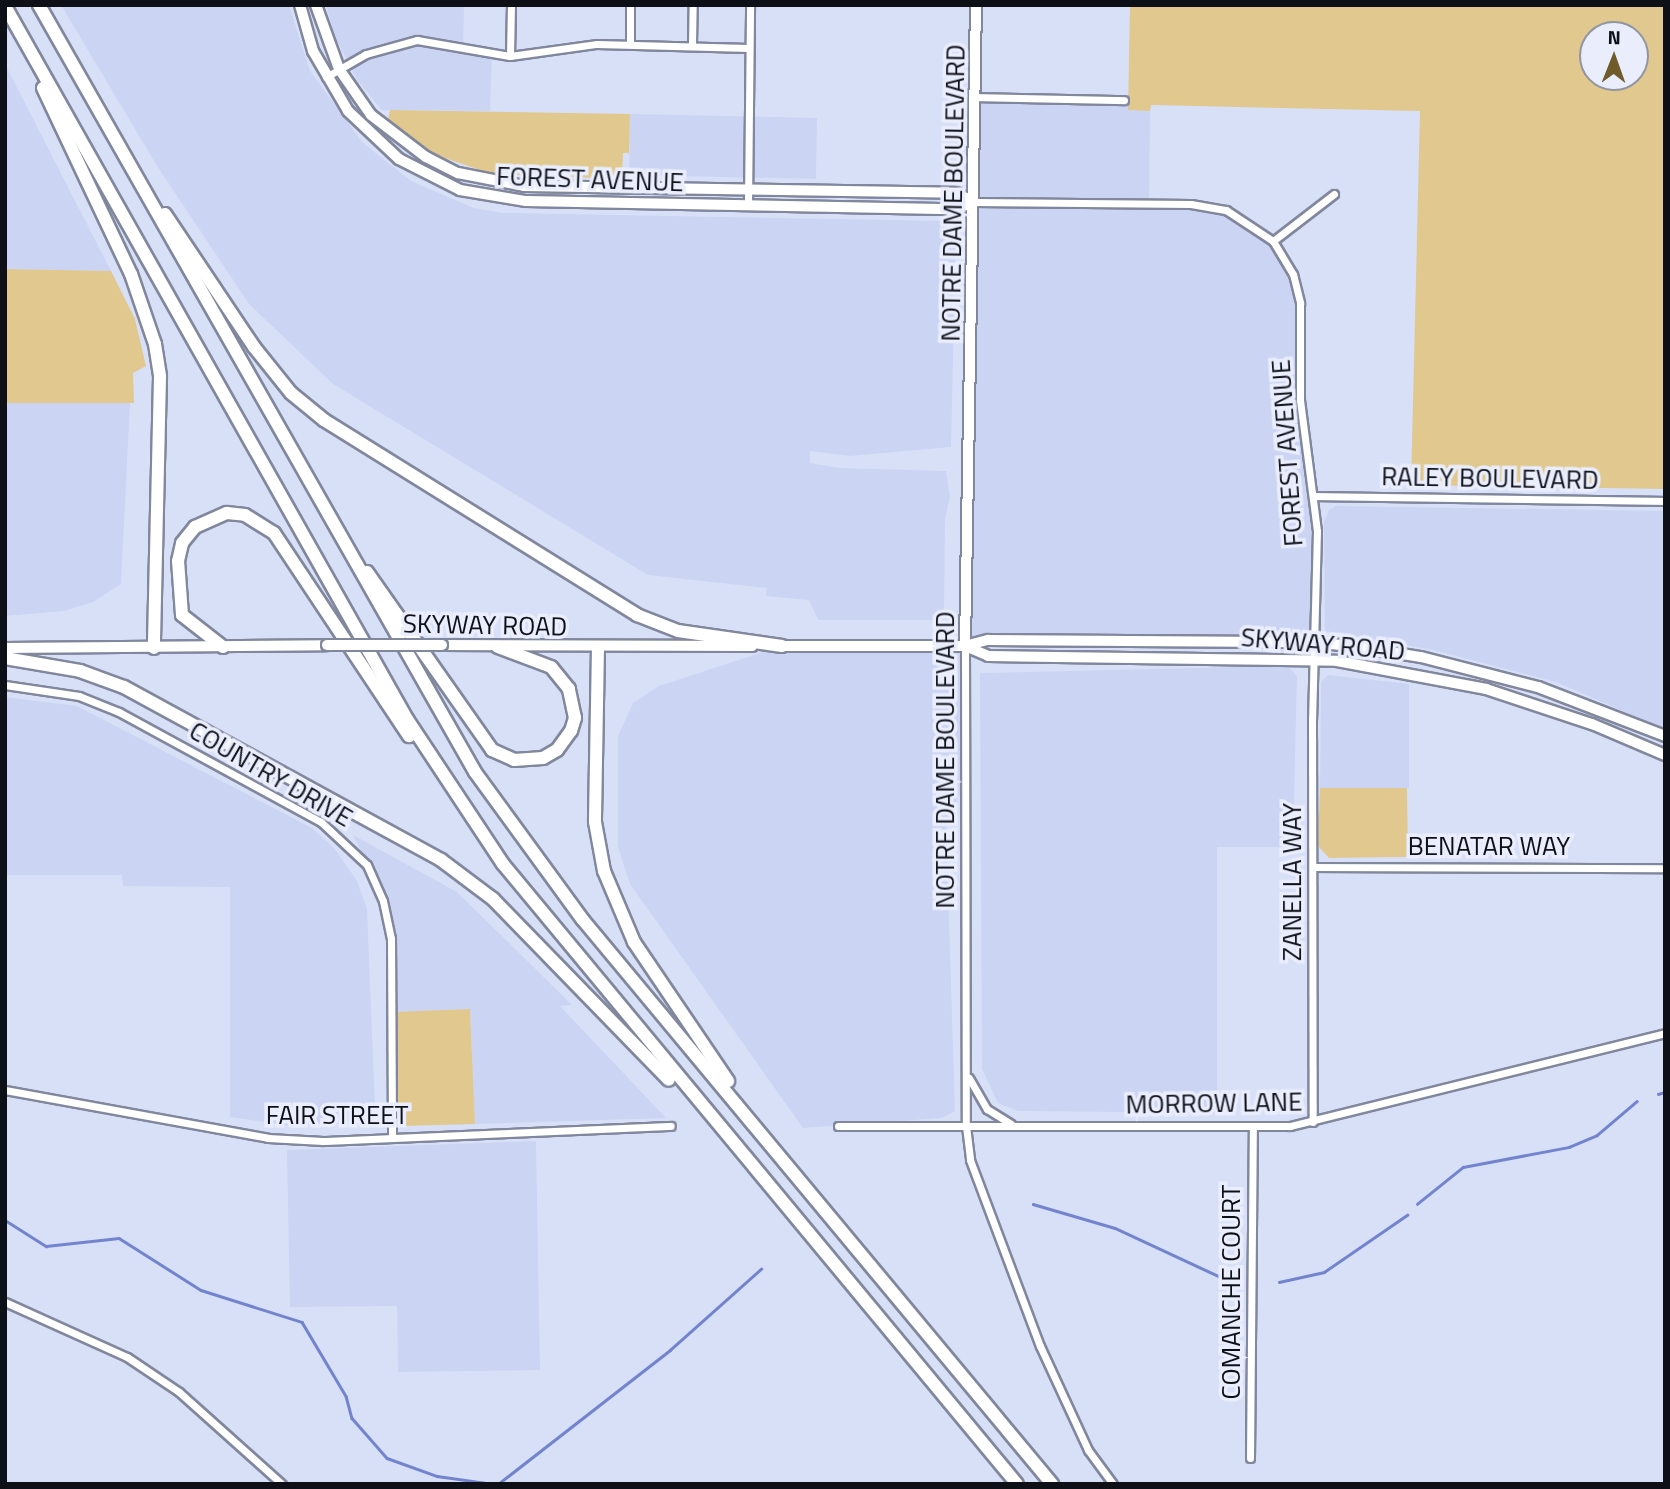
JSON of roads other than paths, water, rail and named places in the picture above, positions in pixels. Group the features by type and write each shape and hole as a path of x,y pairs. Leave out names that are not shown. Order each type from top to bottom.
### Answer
{"highway":[{"path":"39,5 320,503 482,782 583,920 1052,1484"},
{"path":"5,6 449,785"},
{"path":"34,58 43,88 131,274 155,344 160,377 154,648"},
{"path":"125,157 254,347 291,393 324,420 637,615 678,631 782,646"},
{"path":"320,503 492,750 514,760 543,758 557,750 571,731 575,718 569,689 551,667 498,647"},
{"path":"223,648 181,615 178,561 183,543 195,527 228,513 245,515 274,533 413,742 449,785 536,906 721,1132 1017,1484"},
{"path":"598,647 596,822 612,896 634,942 765,1137"},
{"path":"5,658 80,671 124,687 441,860 493,899 692,1108 721,1132"}],"main road":[{"name":"FOREST AVENUE","path":"300,5 326,77 348,111 399,159 460,190 526,201 954,209 974,202"},
{"name":"FOREST AVENUE","path":"316,5 339,69 371,115 392,134 458,173 524,186 956,193 974,202"},
{"name":"NOTRE DAME BOULEVARD","path":"965,646 976,5"},
{"name":"SKYWAY ROAD","path":"5,648 327,645 965,646 988,640 1314,642 1421,657 1487,672 1591,704 1665,736"},
{"name":"SKYWAY ROAD","path":"965,646 988,656 1312,660 1486,689 1592,724 1665,755"}],"street":[{"path":"510,56 511,5"},
{"path":"629,44 630,5"},
{"path":"692,44 693,5"},
{"path":"748,204 750,5"},
{"path":"326,77 376,50 417,40 510,56 629,44 749,48"},
{"path":"975,97 1124,100"},
{"path":"1273,241 1334,194"},
{"name":"FOREST AVENUE","path":"974,202 1207,205 1240,215 1273,241 1293,274 1300,303 1300,400 1314,496 1314,642"},
{"name":"RALEY BOULEVARD","path":"1314,496 1665,501"},
{"name":"ZANELLA WAY","path":"1313,1122 1314,642"},
{"name":"NOTRE DAME BOULEVARD","path":"965,646 966,1126 976,1184 1040,1346 1088,1450 1113,1484"},
{"name":"COUNTRY DRIVE","path":"5,685 79,696 119,712 321,822 368,865 383,901 391,938 392,1138"},
{"name":"BENATAR WAY","path":"1313,867 1665,868"},
{"name":"MORROW LANE","path":"838,1126 1253,1126 1313,1122 1665,1033"},
{"path":"967,1068 974,1093 987,1110 1018,1126"},
{"name":"FAIR STREET","path":"5,1090 268,1138 392,1138 671,1126"},
{"name":"COMANCHE COURT","path":"1250,1458 1253,1126"},
{"path":"5,1301 127,1357 179,1392 282,1484"}],"waterway":[{"path":"1658,1094 1665,1092"},
{"path":"1417,1204 1463,1167 1569,1147 1597,1135 1637,1101"},
{"path":"1033,1204 1115,1228 1229,1281"},
{"path":"1279,1282 1324,1272 1407,1215"},
{"path":"5,1220 46,1246 119,1238 201,1290 302,1322 346,1396 352,1418 387,1458 437,1476 494,1484"},
{"path":"498,1484 670,1350 761,1269"}]}
